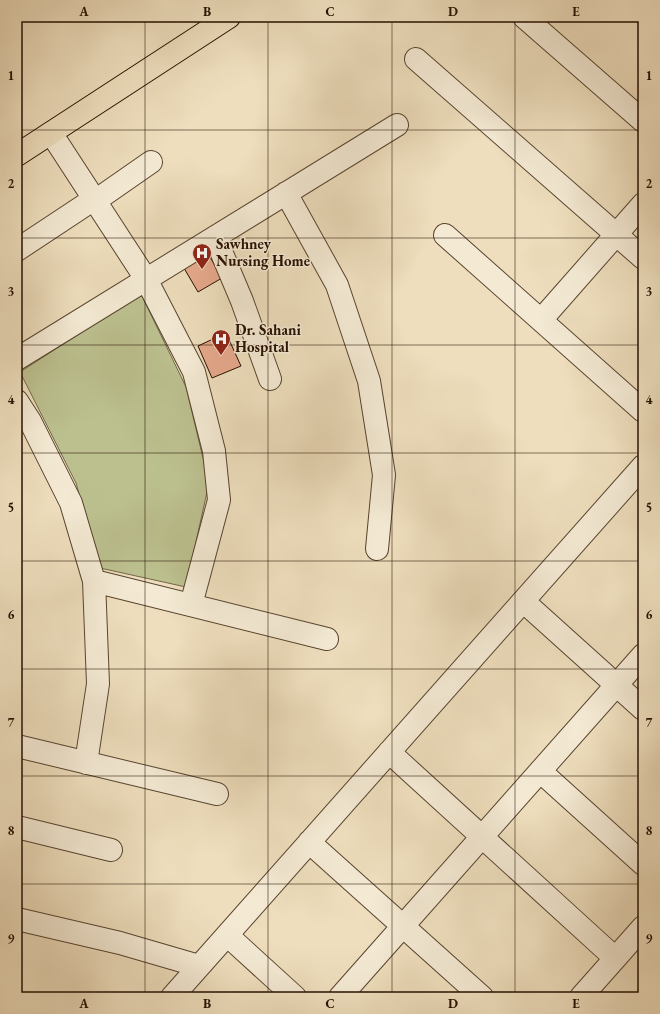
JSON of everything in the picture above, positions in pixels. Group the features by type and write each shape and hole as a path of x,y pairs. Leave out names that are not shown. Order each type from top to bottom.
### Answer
{"main road":[{"path":"17,155 229,17"}],"street":[{"path":"524,17 643,121"},
{"path":"416,59 643,258"},
{"path":"17,359 397,124"},
{"path":"51,133 146,279 194,372 214,451 219,500 191,605"},
{"path":"17,250 94,199 95,201 151,162"},
{"path":"286,193 337,285 370,380 384,475 377,549"},
{"path":"541,320 643,204"},
{"path":"445,235 643,411"},
{"path":"215,237 242,301 270,379"},
{"path":"17,401 30,421 71,503 94,581 98,684 86,762"},
{"path":"172,997 643,466"},
{"path":"94,581 327,638"},
{"path":"523,600 643,709"},
{"path":"340,997 643,655"},
{"path":"17,746 217,794"},
{"path":"389,752 615,958"},
{"path":"540,771 643,864"},
{"path":"17,827 110,850"},
{"path":"309,842 482,997"},
{"path":"17,919 120,943 199,966"},
{"path":"581,997 643,927"},
{"path":"227,935 295,997"}],"green space":[{"path":"141,294 186,387 209,483 186,587 100,568 76,483 20,372"}],"building":[{"path":"206,250 222,278 198,292 181,263"},
{"path":"226,333 241,366 212,378 198,346"}],"place":[{"name":"Sawhney Nursing Home","path":"202,270"},
{"name":"Dr. Sahani Hospital","path":"221,356"}]}
